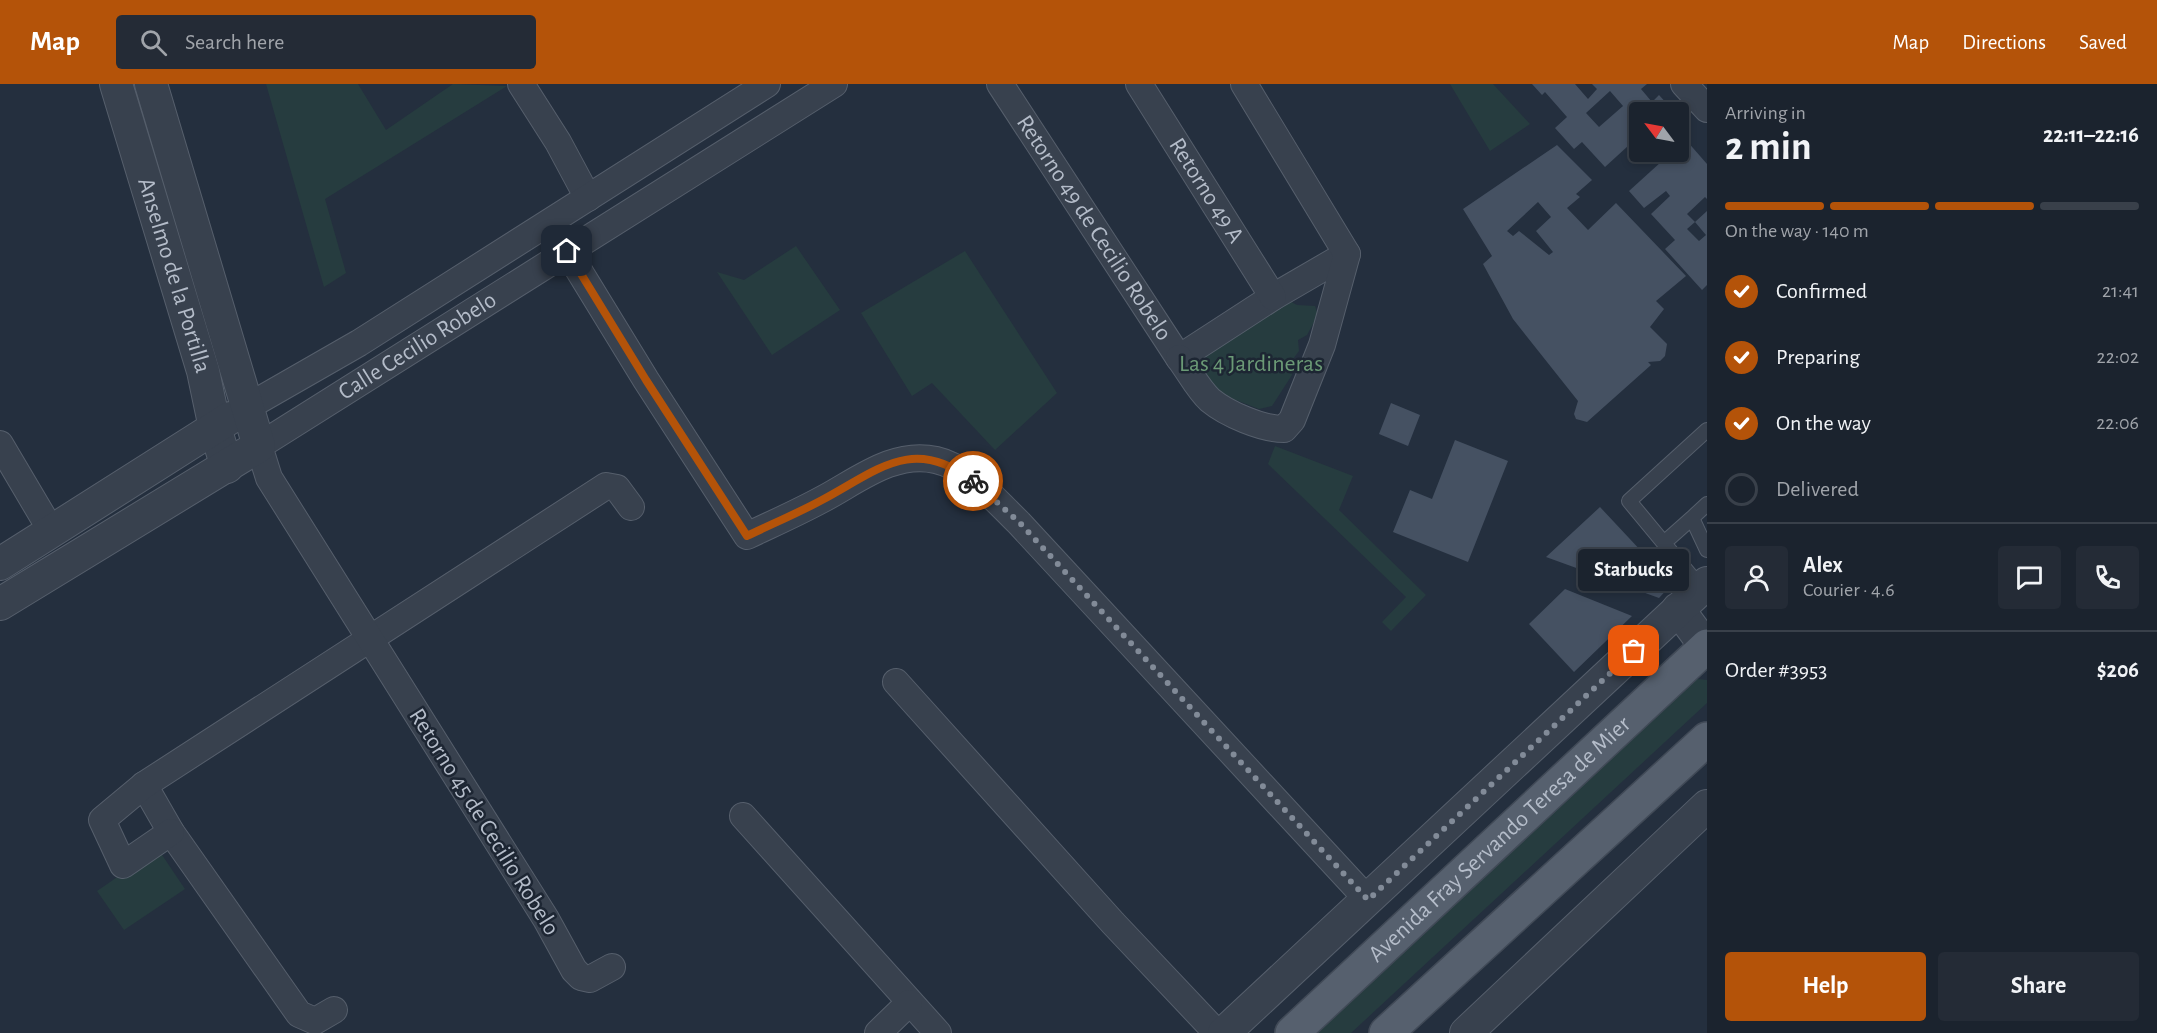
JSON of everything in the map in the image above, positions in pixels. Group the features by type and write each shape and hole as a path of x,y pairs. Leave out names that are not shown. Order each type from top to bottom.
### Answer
{"main road":[{"name":"Avenida Fray Servando Teresa de Mier","path":"1292,1033 1707,647"},
{"path":"1386,1033 1707,739"}],"street":[{"name":"Anselmo de la Portilla","path":"116,84 203,371 215,429 226,466"},
{"name":"Anselmo de la Portilla","path":"151,84 249,406 259,446"},
{"path":"521,84 558,142 588,198"},
{"name":"Calle Cecilio Robelo","path":"0,604 259,446 834,84"},
{"name":"Retorno 49 de Cecilio Robelo","path":"1000,84 1179,358 1273,297 1347,254"},
{"name":"Retorno 49 A","path":"1139,84 1273,297"},
{"path":"1179,358 1208,398 1219,406 1263,426 1284,429 1292,420 1322,345 1347,254 1244,84"},
{"path":"1684,84 1707,109"},
{"name":"Calle Cecilio Robelo","path":"0,564 249,406 359,343 761,86"},
{"path":"671,143 689,175"},
{"path":"567,251 646,380 747,536 823,499 870,470 909,459 935,459 956,468 978,484 1019,522 1368,900"},
{"path":"0,444 52,532"},
{"name":"Retorno 45 de Cecilio Robelo","path":"259,446 269,478 546,919 574,970 580,977 590,979 612,967"},
{"path":"171,832 123,865 102,820 144,785 606,486 617,488 631,507"},
{"name":"Avenida Fray Servando Teresa de Mier","path":"1224,1033 1704,585"},
{"path":"1678,609 1707,647"},
{"path":"896,682 1113,924 1217,1033"},
{"path":"144,785 171,832 299,1014 315,1021 334,1010"},
{"path":"1477,1030 1707,806"},
{"path":"743,816 938,1033"},
{"path":"878,1033 909,1003"}],"lane":[{"path":"1704,585 1629,501 1707,430"},
{"path":"1665,542 1707,504"},
{"path":"1692,518 1707,550"}],"green space":[{"path":"266,84 358,84 386,130 453,84 507,86 325,199 346,273 324,287"},
{"path":"1450,84 1493,84 1530,124 1490,151"},
{"path":"796,246 840,310 772,355 717,272 744,280"},
{"path":"965,251 1057,393 995,450 932,383 912,396 861,313"},
{"name":"Las 4 Jardineras","path":"1284,298 1297,305 1315,306 1318,315 1307,335 1298,340 1299,351 1290,363 1292,375 1272,406 1259,409 1218,393 1193,356"},
{"path":"1275,446 1353,476 1339,510 1426,595 1391,631 1382,622 1406,597 1268,464"},
{"path":"1689,678 1707,680 1707,703 1351,1033 1316,1033"},
{"path":"158,849 185,889 124,930 97,891"}],"building":[{"path":"1532,84 1575,84 1588,99 1597,89 1592,84 1647,84 1641,89 1652,102 1629,102 1629,145 1605,167 1582,142 1574,149 1555,128 1567,117 1545,92 1542,95","holes":["1610,91 1623,106 1599,127 1586,113"]},
{"path":"1659,95 1665,102 1652,102"},
{"path":"1689,143 1707,164 1707,199 1705,197 1687,214 1695,222 1707,211 1707,285 1702,290 1665,249 1675,240 1651,214 1670,196 1666,191 1644,208 1629,191 1661,162 1689,162","holes":["1695,222 1706,235 1699,241 1687,229"]},
{"path":"1557,145 1592,180 1576,194 1580,197 1567,208 1588,230 1616,203 1686,276 1656,301 1664,309 1650,327 1667,344 1665,356 1660,361 1648,362 1651,365 1587,422 1576,419 1574,414 1578,401 1513,319 1483,264 1492,256 1463,209","holes":["1538,202 1551,217 1536,231 1553,252 1549,255 1519,231 1513,236 1507,231"]},
{"path":"1391,403 1420,415 1408,446 1379,434"},
{"path":"1455,440 1508,461 1468,562 1393,532 1410,490 1432,499"},
{"path":"1600,507 1672,584 1659,598 1546,557"},
{"path":"1565,589 1632,616 1574,672 1529,624"}],"way so far":[{"path":"973,481 1019,522 1368,900 1634,651"}],"place":[{"name":"Starbucks","path":"1634,651"}],"route":[{"path":"567,251 646,380 747,536 823,499 870,470 909,459 935,459 956,468 973,481"}]}
